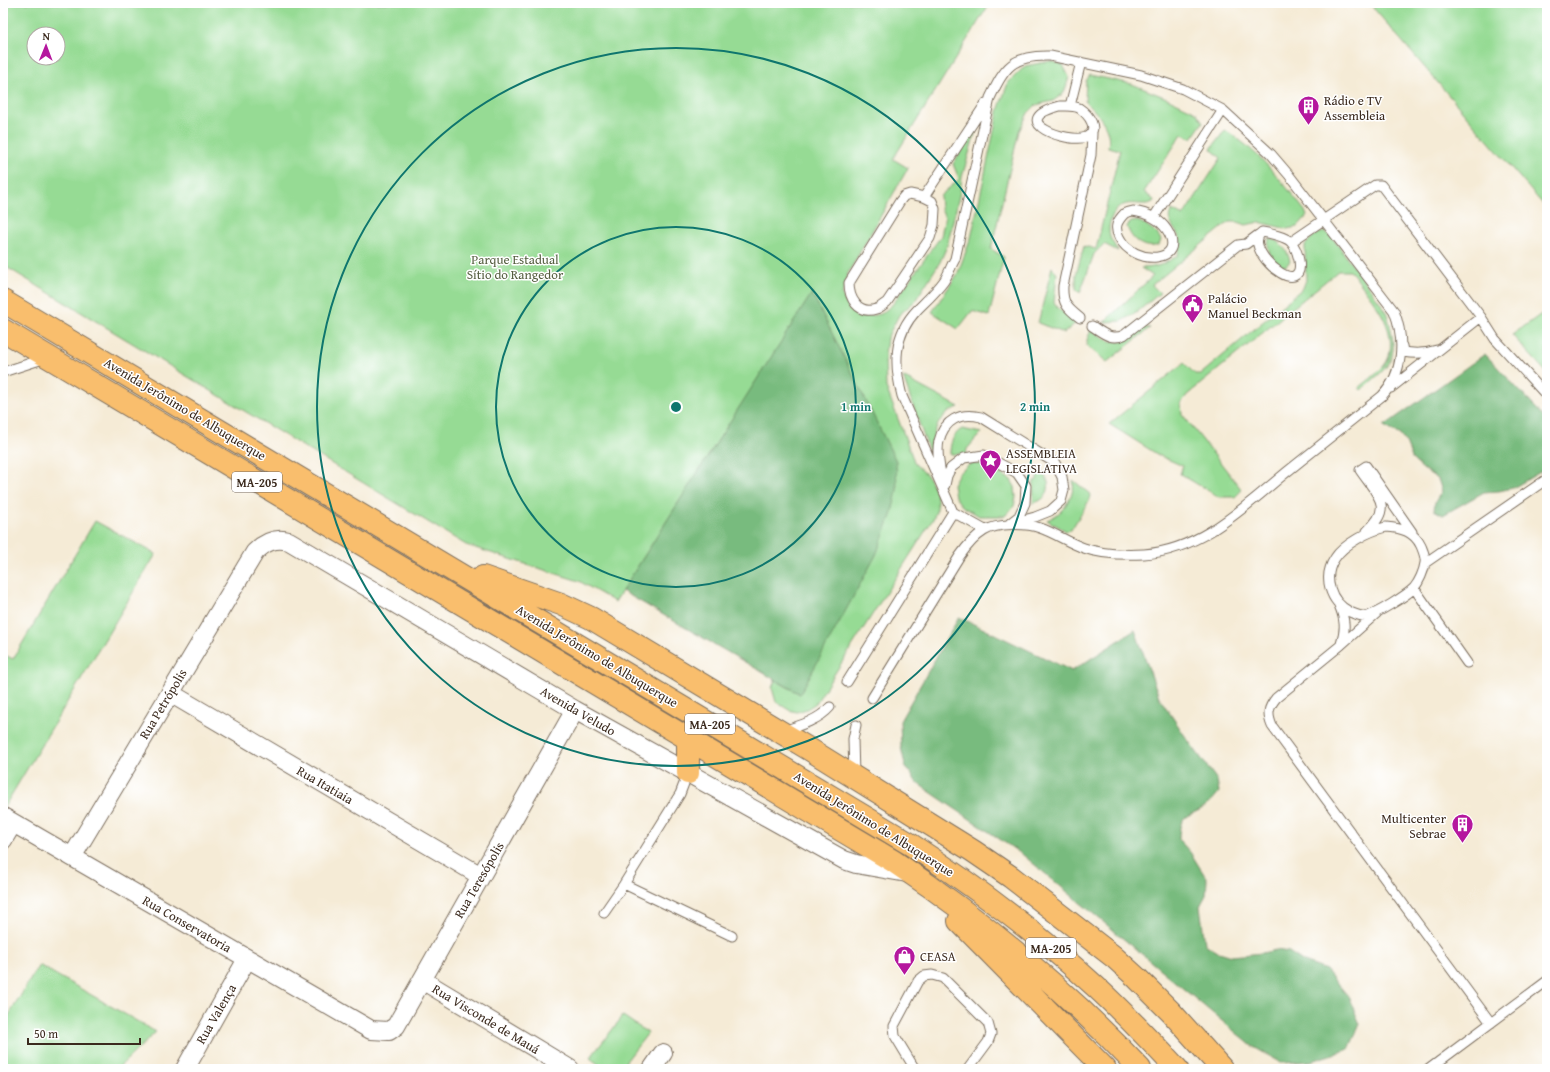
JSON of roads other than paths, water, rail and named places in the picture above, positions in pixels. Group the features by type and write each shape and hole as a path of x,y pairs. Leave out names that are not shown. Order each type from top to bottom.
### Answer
{"main road":[{"name":"Avenida Jerônimo de Albuquerque","path":"3,301 904,840 961,878 1029,929 1097,988 1177,1069"},
{"name":"Avenida Jerônimo de Albuquerque","path":"3,330 911,873 987,929 1029,963 1070,999 1140,1069"},
{"path":"440,562 536,595 584,614 781,731 974,851 1114,957 1154,994 1222,1069"},
{"path":"511,633 506,624 505,617 505,612 509,603 521,596 536,595"},
{"path":"688,739 688,772"},
{"name":"Avenida Jerônimo de Albuquerque","path":"911,873 1105,1069"}],"street":[{"name":"Avenida Veludo","path":"255,552 261,546 272,540 282,539 289,541 575,710 844,860 856,864 911,873"},
{"name":"Rua Petrópolis","path":"72,857 255,552"},
{"name":"Rua Itatiaia","path":"170,694 481,876"},
{"name":"Rua Teresópolis","path":"371,1030 389,1031 396,1026 575,710"},
{"name":"Rua Conservatoria","path":"8,820 371,1030"},
{"path":"3,840 8,820"},
{"name":"Rua Valença","path":"185,1069 247,958"},
{"name":"Rua Visconde de Mauá","path":"422,980 570,1069"},
{"path":"652,1069 663,1053"}],"lane":[{"path":"924,196 990,98 1000,77 1010,65 1022,59 1035,56 1050,56 1141,75 1183,89 1223,110 1271,154 1290,175 1394,311 1399,324 1403,352 1414,354 1428,353 1442,348"},
{"path":"1070,106 1081,62"},
{"path":"985,530 953,512 902,396 896,360 898,342 904,327 915,311 944,281 955,259 990,98"},
{"path":"1080,318 1068,309 1063,295 1063,286 1091,154 1092,133 1094,129 1093,124 1087,115 1078,108 1070,106 1060,106 1046,109 1040,113 1038,118 1039,123 1045,130 1064,136 1085,138 1092,133"},
{"path":"1154,217 1223,110"},
{"path":"1291,242 1375,185 1381,185 1481,317 1495,339 1547,396"},
{"path":"910,194 924,196 932,201 935,209 934,225 930,238 887,302 876,309 866,310 858,307 852,299 849,291 849,283 904,196 910,194"},
{"path":"1133,211 1154,217 1166,228 1170,236 1172,245 1170,251 1164,255 1154,258 1140,256 1130,250 1122,242 1117,232 1116,224 1125,213 1133,211"},
{"path":"1092,326 1110,338 1118,338 1124,335 1238,245 1246,244 1258,235 1262,232 1291,242 1298,255 1300,265 1296,274 1287,276 1276,270 1258,248 1256,241 1258,235"},
{"path":"1009,524 1040,528 1085,549 1105,554 1144,554 1162,552 1182,546 1203,537 1233,516 1481,317"},
{"path":"1382,396 1389,389 1394,380 1398,368 1401,343"},
{"path":"3,372 48,358"},
{"path":"872,698 968,544 985,530 1035,517 1050,511 1060,501 1064,490 1062,477 1055,463 981,417 972,414 960,416 950,421 943,431 939,442 938,456 944,489"},
{"path":"944,489 947,476 951,468 964,458 984,455 1017,473 1026,486 1024,502 1019,516 1009,524"},
{"path":"1341,645 1345,632 1345,623 1339,605 1331,593 1328,584 1331,564 1340,552 1377,523 1381,509 1379,498 1360,470 1366,466 1415,536 1422,550 1425,563 1423,571 1414,588 1377,613 1341,645 1276,698 1269,707 1269,720 1491,1023"},
{"path":"1425,563 1547,480"},
{"path":"847,682 953,512"},
{"path":"1362,536 1374,530 1386,527 1406,530 1415,536"},
{"path":"1414,588 1467,663"},
{"path":"1339,605 1356,615 1366,616 1377,613"},
{"path":"781,731 803,724 824,714 830,708"},
{"path":"854,776 853,739 856,725"},
{"path":"604,913 624,884 680,794 688,772"},
{"path":"624,884 732,936"},
{"path":"915,1069 895,1036 894,1026 918,981 924,976 932,976 942,978 988,1023 991,1034 988,1042 968,1069"},
{"path":"1430,1069 1547,981"}],"place":[{"name":"Rádio e TV Assembleia","path":"1309,126"},
{"name":"Palácio Manuel Beckman","path":"1192,324"},
{"name":"ASSEMBLEIA LEGISLATIVA","path":"991,480"},
{"name":"Multicenter Sebrae","path":"1462,844"},
{"name":"CEASA","path":"904,976"}],"park label":[{"name":"Parque Estadual Sítio do Rangedor","path":"515,266"}]}
